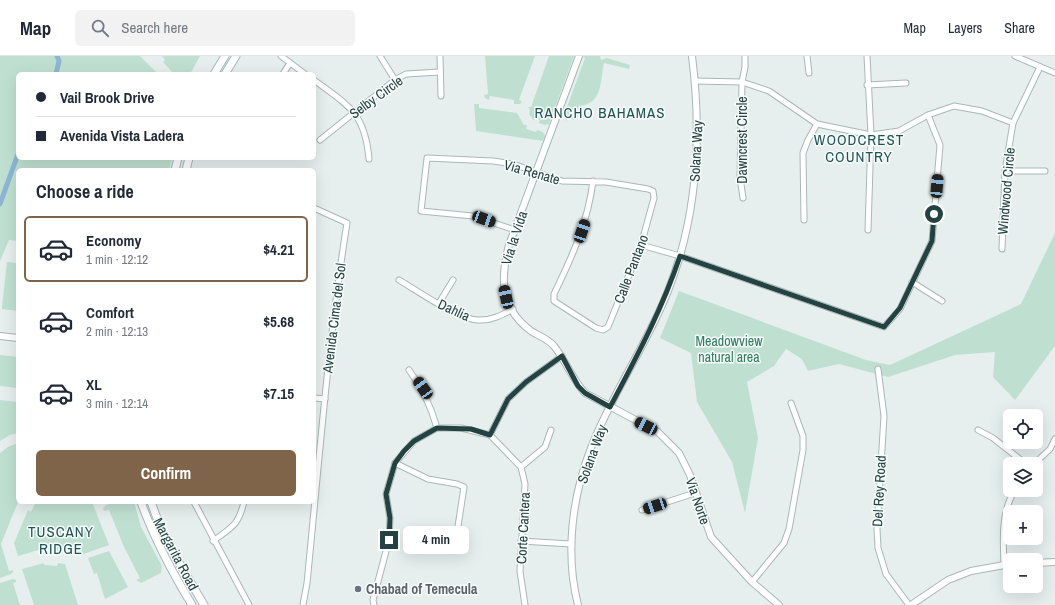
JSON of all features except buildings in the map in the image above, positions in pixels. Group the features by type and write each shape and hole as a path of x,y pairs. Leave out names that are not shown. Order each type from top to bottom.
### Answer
{"main road":[{"path":"215,72 225,56"},
{"path":"226,72 236,56"},
{"name":"Margarita Road","path":"142,504 152,530 172,572 192,605"},
{"name":"Margarita Road","path":"152,504 164,537 204,605"}],"street":[{"path":"281,56 302,72"},
{"path":"380,56 395,80"},
{"path":"440,56 441,96"},
{"name":"Via la Vida","path":"579,56 507,252 502,283 506,297 520,321 531,330 551,342 562,356 578,386 585,393 610,407"},
{"name":"Solana Way","path":"578,605 572,573 572,544 576,502 583,471 591,447 610,407 648,336 668,292 680,256 692,205 698,154 695,82 692,56"},
{"name":"Dawncrest Circle","path":"743,198 740,178 742,82 746,67 745,56"},
{"path":"807,56 809,73"},
{"path":"867,56 867,85 871,136 868,230"},
{"path":"1015,56 1055,73"},
{"path":"284,72 290,63"},
{"name":"Windwood Circle","path":"1002,249 1005,171 1013,124 1040,67"},
{"name":"Selby Circle","path":"320,140 395,80 406,74 440,72"},
{"path":"316,81 345,103 354,112 362,124 368,139 369,159"},
{"path":"695,82 742,82 770,91 817,124 871,136 899,131 928,115 954,106 982,111 1013,124"},
{"path":"867,85 906,83"},
{"path":"641,245 680,256 884,327 900,308 932,241 940,145 928,115"},
{"path":"804,220 803,153 817,124"},
{"name":"Via Renate","path":"515,230 473,216 421,211 427,158 493,161 513,164 562,181 593,181 648,189 652,192 654,198"},
{"path":"1005,171 1045,171"},
{"name":"Calle Pantano","path":"593,181 588,213 573,255 554,294 554,301 596,328 603,330 608,327 641,245 654,198"},
{"name":"Avenida Cima del Sol","path":"316,209 347,223 340,267 316,491"},
{"name":"Dahlia","path":"399,280 456,313 477,320 498,318 513,310"},
{"path":"439,303 453,280"},
{"path":"912,282 942,301"},
{"path":"0,336 16,338"},
{"path":"490,435 508,399 526,382 562,356"},
{"name":"Del Rey Road","path":"878,369 884,416 876,529 878,548 886,574 910,605"},
{"path":"410,370 423,388 432,409 437,428"},
{"path":"316,398 325,399"},
{"path":"752,582 784,542 789,529 803,450 802,436 791,403"},
{"name":"Via Norte","path":"610,407 658,432 679,453 690,475 711,537 752,582 779,605"},
{"path":"374,605 373,600 389,540 390,518 386,494 395,463 414,441 437,428 471,429 490,435 521,467 545,447 551,430"},
{"path":"978,430 993,438 1017,457"},
{"path":"1041,457 1050,449 1055,439"},
{"path":"395,463 428,479 457,484 464,487 456,546"},
{"name":"Corte Cantera","path":"521,467 525,484 526,500 521,541 520,571 525,605"},
{"path":"642,510 696,493"},
{"path":"1006,553 1004,526 1011,497"},
{"path":"195,504 213,542 249,605"},
{"path":"213,542 233,527 240,518 244,504"},
{"name":"Avenida Cima del Sol","path":"303,605 307,583 315,504"},
{"path":"521,541 572,544"},
{"path":"1043,563 1055,562"},
{"path":"910,605 948,580 971,571 1003,566"}],"green space":[{"path":"0,56 140,56 156,72 16,72 16,160 172,160 170,168 16,168 16,241 9,240 0,261"},
{"path":"162,56 200,56 191,72 172,72 163,62 165,60"},
{"path":"485,56 535,56 519,100 522,101 520,104 514,104 514,100 490,96 489,100 485,98 484,95 488,94"},
{"path":"549,56 574,56 549,124 545,125 539,123 540,120 535,118 534,121 529,114 530,109 527,107 531,107"},
{"path":"583,56 600,56 601,60 607,58 630,65 629,69 604,63 601,84 596,96 587,104 579,106 576,112 576,120 568,118 566,121 564,115 585,58"},
{"path":"474,104 479,104 479,108 517,113 524,125 527,125 526,129 536,132 537,130 543,132 545,136 543,141 476,131"},
{"name":"Meadowview natural area","path":"1055,233 1055,346 1015,400 993,377 995,352 955,355 888,377 839,364 808,371 802,359 786,349 774,366 747,382 758,438 745,513 732,462 697,402 691,353 660,338 679,291 866,360 890,365 1021,304"},
{"path":"7,262 16,263 16,311 2,309"},
{"path":"0,355 16,357 16,388 0,386"},
{"path":"0,400 16,402 16,434 0,441"},
{"path":"16,444 17,504 1,544 9,571 13,570 13,572 0,578 0,453 8,447"},
{"path":"35,504 93,504 109,545 81,555 73,555 73,552 42,549 18,556 14,543 28,510 31,512"},
{"path":"135,504 141,527 162,566 161,573 141,583 136,580 140,578 124,547 109,510 104,511 103,508 106,505"},
{"path":"109,551 128,587 105,599 97,573 94,574 88,558"},
{"path":"44,563 44,565 57,566 58,563 65,564 78,605 34,605 22,569"},
{"path":"13,579 16,580 16,582 13,583 20,605 0,605 0,583"}],"waterway":[{"path":"56,72 59,61 57,56"},
{"path":"0,204 16,160"}],"place":[{"name":"Chabad of Temecula","path":"358,589"}],"district":[{"name":"RANCHO BAHAMAS","path":"600,113"},
{"name":"WOODCREST COUNTRY","path":"859,148"},
{"name":"TUSCANY RIDGE","path":"61,540"}],"route":[{"path":"389,540 390,518 386,494 395,463 414,441 437,428 471,429 490,435 508,399 526,382 562,356 578,386 585,393 610,407 648,336 668,292 680,256 884,327 900,308 932,241 934,214"}]}
